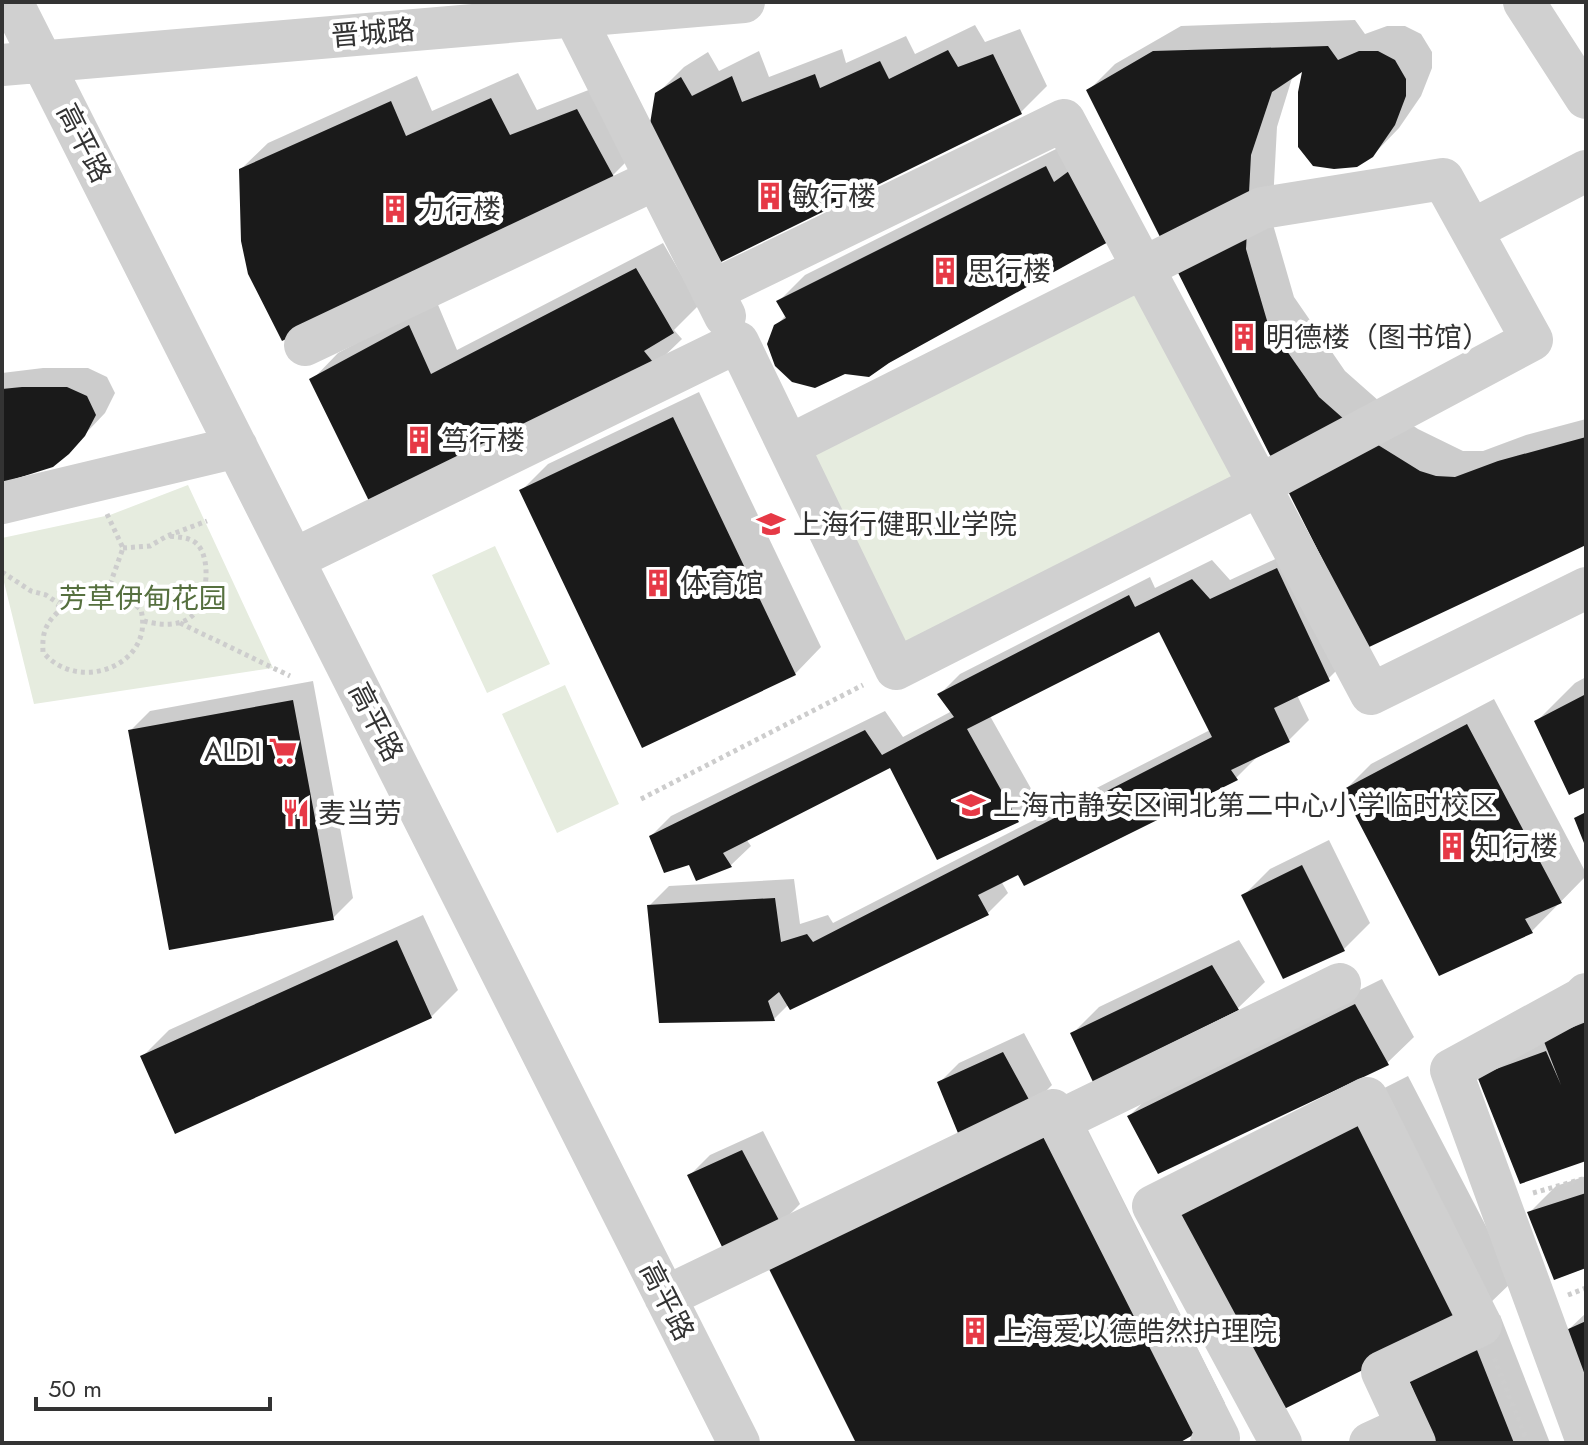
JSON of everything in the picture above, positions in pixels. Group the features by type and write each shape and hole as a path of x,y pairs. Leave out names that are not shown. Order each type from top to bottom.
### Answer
{"street":[{"name":"高平路","path":"12,2 22,63 237,447 739,1443"},
{"name":"晋城路","path":"22,63 744,2"},
{"path":"1524,2 1586,98"},
{"path":"574,16 790,445 896,669 1260,485 1532,340 1443,179 1262,208 790,445"},
{"path":"712,291 1064,120 1371,694 1586,588"},
{"path":"1472,230 1586,171"},
{"path":"305,345 656,179"},
{"path":"294,559 738,342"},
{"path":"2,503 237,447"},
{"path":"1059,1121 1340,984"},
{"path":"1586,994 1451,1070 1586,1439"},
{"path":"1281,1443 1153,1206 1367,1098 1481,1325 1382,1372 1411,1435 1370,1443"},
{"path":"665,1297 1053,1110 1219,1438 1211,1443"}],"path":[{"path":"87,483 115,527 123,548 108,590"},
{"path":"123,548 150,546 207,521"},
{"path":"144,621 157,625 179,622 192,616 207,582 201,550 195,542 167,536"},
{"path":"2,572 31,591 46,595 58,603 59,611 48,621 42,634 43,652 62,669 98,672 138,647 144,621 141,610 127,597 108,590 85,592 58,603"},
{"path":"179,622 290,676"},
{"path":"641,799 896,669"},
{"path":"1500,1203 1586,1178"},
{"path":"1481,1325 1528,1443"}],"green space":[{"path":"1136,291 1243,480 901,649 810,449"},
{"name":"芳草伊甸花园","path":"188,485 273,668 34,704 2,574 2,538 110,515"},
{"path":"495,546 550,664 487,693 432,575"},
{"path":"565,685 619,804 557,833 502,714"}],"building":[{"name":"明德楼（图书馆）","path":"1328,46 1338,60 1359,51 1378,51 1395,60 1406,79 1406,96 1395,125 1373,157 1357,167 1334,169 1313,166 1298,147 1298,92 1302,72 1272,92 1251,155 1246,249 1268,324 1319,397 1362,435 1420,471 1455,477 1498,461 1586,437 1586,545 1367,648 1086,90 1153,51"},
{"name":"敏行楼","path":"948,50 958,67 993,54 1022,114 721,262 649,130 655,93 681,77 692,96 732,76 742,102 815,74 820,88 880,61 889,79"},
{"name":"力行楼","path":"491,98 510,135 577,109 614,177 282,341 248,274 241,241 239,169 391,101 406,136"},
{"name":"思行楼","path":"1046,166 1054,182 1069,171 1110,241 869,377 845,374 815,388 792,382 775,366 767,344 774,325 786,318 776,301"},
{"name":"笃行楼","path":"636,268 674,333 644,351 657,367 369,501 309,379 409,325 431,374"},
{"path":"67,387 87,396 96,415 85,436 53,467 2,483 2,389"},
{"name":"体育馆","path":"673,417 796,675 642,748 519,490"},
{"path":"1277,568 1330,681 1274,708 1290,742 1231,770 1238,780 1024,886 1018,875 978,895 989,915 790,1010 779,992 768,1001 775,1021 659,1023 647,905 775,898 781,942 807,934 813,942 1212,737 1159,632 967,729 1019,822 937,860 890,768 723,853 732,867 696,881 689,865 664,873 649,836 865,730 882,755 954,717 937,694 1129,595 1135,607 1192,579 1210,599"},
{"path":"1586,694 1586,787 1569,795 1534,721"},
{"path":"293,700 334,920 169,950 128,730"},
{"name":"知行楼","path":"1467,724 1562,903 1525,919 1533,933 1439,976 1342,790"},
{"path":"1586,812 1586,848 1574,818"},
{"path":"1302,865 1345,951 1283,979 1241,895"},
{"path":"397,940 432,1018 175,1134 140,1056"},
{"path":"1212,965 1239,1010 1093,1082 1070,1033"},
{"path":"1355,1004 1389,1065 1158,1174 1127,1116"},
{"path":"1586,1022 1586,1161 1520,1184 1477,1076 1546,1051 1561,1085 1543,1039"},
{"path":"1003,1052 1033,1107 960,1138 937,1082"},
{"path":"1381,1101 1488,1308 1272,1415 1168,1209"},
{"name":"上海爱以德皓然护理院","path":"1050,1131 1200,1431 1179,1443 856,1443 768,1267"},
{"path":"742,1150 782,1226 726,1255 687,1175"},
{"path":"1586,1193 1586,1268 1554,1280 1527,1212"},
{"path":"1586,1321 1586,1385 1566,1330"},
{"path":"1473,1340 1514,1443 1435,1443 1405,1371"}],"place":[{"name":"敏行楼","path":"770,196"},
{"name":"力行楼","path":"395,209"},
{"name":"思行楼","path":"945,271"},
{"name":"明德楼（图书馆）","path":"1244,337"},
{"name":"笃行楼","path":"419,440"},
{"name":"上海行健职业学院","path":"771,524"},
{"name":"体育馆","path":"658,583"},
{"name":"ALDI","path":"283,751"},
{"name":"上海市静安区闸北第二中心小学临时校区","path":"971,805"},
{"name":"麦当劳","path":"296,813"},
{"name":"知行楼","path":"1452,846"},
{"name":"上海爱以德皓然护理院","path":"975,1331"}]}
